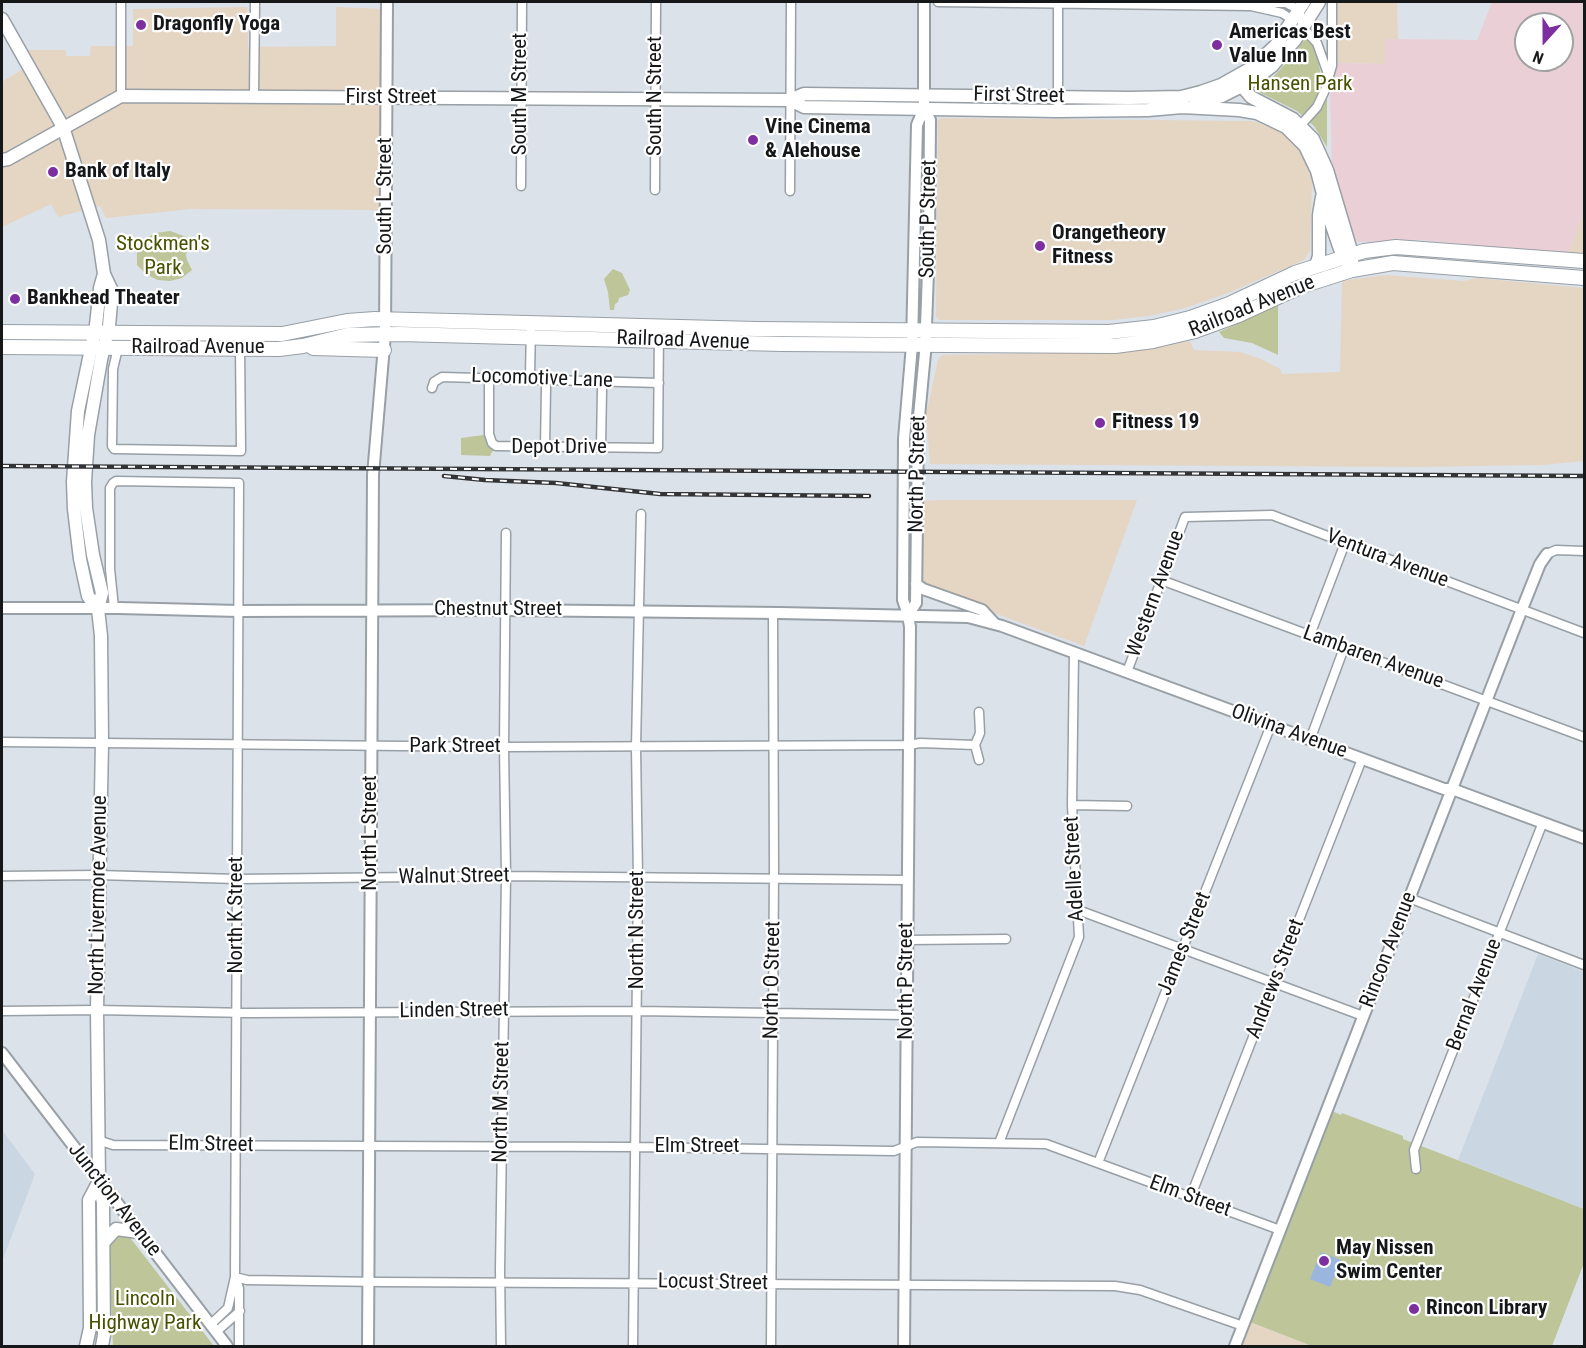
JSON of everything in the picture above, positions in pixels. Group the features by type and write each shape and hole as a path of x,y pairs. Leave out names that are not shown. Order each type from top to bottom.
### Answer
{"main road":[{"path":"1319,2 1300,15 1269,52 1238,82 1255,100 1283,112 1297,129 1317,171 1323,196 1348,255"},
{"name":"North Livermore Avenue","path":"2,19 5,32 63,127 99,240 105,274 112,291 78,411 73,482 80,559 88,596 98,609 101,636 102,742 97,1010 99,1181 103,1203 104,1242 105,1335 102,1347"},
{"name":"First Street","path":"4,162 121,96 790,100 804,107 1058,97 1181,96 1238,82"},
{"name":"First Street","path":"1182,107 1222,96 1238,82"},
{"name":"First Street","path":"924,101 1058,111 1148,110 1182,107 1239,110 1257,113 1297,129"},
{"path":"1297,129 1312,139 1323,159 1352,270"},
{"path":"1316,266 1319,215 1323,196"},
{"name":"Railroad Avenue","path":"659,333 1109,332 1154,327 1210,311 1316,266 1348,255 1396,247 1584,261"},
{"name":"Railroad Avenue","path":"2,347 294,332 347,321 386,319 531,329 919,345 1096,346 1153,341 1209,327 1302,286 1352,270 1393,263 1584,278"},
{"name":"Railroad Avenue","path":"2,332 99,341 118,348 240,349 290,348 348,335 531,329"},
{"path":"290,348 384,350"},
{"name":"North Livermore Avenue","path":"86,1347 90,1328 89,1200 99,1181"},
{"path":"104,1242 117,1229 139,1232"}],"street":[{"path":"121,2 121,96"},
{"path":"254,96 255,2"},
{"name":"South L Street","path":"386,319 387,2"},
{"name":"South M Street","path":"521,186 522,2"},
{"name":"South N Street","path":"655,190 656,2"},
{"path":"790,191 791,2"},
{"name":"South P Street","path":"919,331 930,120 924,101 924,2"},
{"path":"938,2 1192,3 1250,6 1261,3 1286,3 1300,15 1317,43 1328,74"},
{"path":"1297,129 1323,97 1332,66 1332,2"},
{"path":"1058,3 1058,111"},
{"name":"North L Street","path":"368,1347 374,468 386,319"},
{"path":"530,378 531,329"},
{"name":"North P Street","path":"909,615 916,603 919,331"},
{"path":"659,333 659,383"},
{"path":"118,348 113,369 112,446 114,449 241,451 240,334"},
{"name":"North P Street","path":"904,1347 909,615 903,600 904,439 919,345"},
{"name":"Locomotive Lane","path":"432,388 434,382 441,377 659,383"},
{"name":"Depot Drive","path":"489,378 489,434 492,443 501,447 658,448 659,383"},
{"path":"545,448 546,387"},
{"path":"601,448 602,389"},
{"name":"North K Street","path":"114,608 110,569 110,488 112,483 116,481 239,483 235,1277 239,1288 239,1347"},
{"name":"North N Street","path":"633,1347 638,879 636,747 641,514"},
{"name":"Ventura Avenue","path":"1185,516 1272,515 1584,633"},
{"name":"Western Avenue","path":"1127,672 1185,516"},
{"name":"North M Street","path":"501,1347 506,876 504,747 506,533"},
{"path":"1310,635 1345,543"},
{"path":"1547,554 1556,550 1584,550"},
{"name":"Rincon Avenue","path":"1235,1347 1522,609 1540,564 1547,554"},
{"name":"Lambaren Avenue","path":"1161,580 1584,737"},
{"path":"916,584 922,589 982,610 994,623"},
{"name":"Chestnut Street","path":"2,608 114,608 239,612 372,610 772,612 968,617 994,623"},
{"name":"North O Street","path":"771,1347 774,879 772,612"},
{"name":"Olivina Avenue","path":"994,623 1444,789 1452,789 1584,838"},
{"path":"1310,740 1344,648"},
{"name":"Adelle Street","path":"999,1143 1079,937 1072,805 1074,652"},
{"path":"979,760 975,746 980,733 980,712"},
{"name":"James Street","path":"1098,1163 1271,725"},
{"name":"Park Street","path":"2,742 504,747 909,745 920,743 975,746"},
{"name":"Andrews Street","path":"1190,1198 1362,759"},
{"path":"1072,805 1127,806"},
{"name":"Bernal Avenue","path":"1416,1169 1414,1150 1543,822"},
{"name":"Walnut Street","path":"2,876 98,875 237,879 506,876 907,880"},
{"path":"1409,898 1584,965"},
{"path":"1078,910 1363,1016"},
{"path":"908,940 1006,939"},
{"name":"Linden Street","path":"2,1011 637,1011 907,1015"},
{"name":"Junction Avenue","path":"2,1053 227,1347"},
{"name":"Elm Street","path":"98,1140 112,1144 236,1146 772,1148 894,1151 917,1142 1046,1144 1280,1230"},
{"path":"213,1328 228,1308 235,1277"},
{"name":"Locust Street","path":"235,1277 247,1280 1116,1286 1140,1290 1243,1326"},
{"path":"213,1328 240,1311"}],"shaded area":[{"path":"1336,2 1397,2 1398,39 1386,39 1386,64 1335,63"},
{"path":"1492,2 1584,2 1584,211 1568,254 1420,240 1359,242 1353,239 1332,171 1330,95 1335,82 1335,63 1385,64 1385,39 1477,40"},
{"path":"247,7 248,47 336,46 336,7 382,9 379,210 190,209 106,218 100,206 58,217 51,204 2,227 2,82 34,62 28,50 66,50 66,56 90,56 91,46 133,46 133,9"},
{"path":"941,118 1253,121 1277,130 1295,143 1306,164 1312,180 1310,251 1304,260 1228,293 1185,308 1149,316 1113,320 939,320 936,317 938,121"},
{"path":"1584,211 1584,256 1568,254"},
{"path":"1385,275 1464,281 1476,278 1584,288 1584,461 1543,465 1418,467 930,464 926,415 938,360 942,355 1131,352 1190,341 1194,350 1240,352 1259,358 1280,369 1282,374 1340,372 1342,281"},
{"path":"1137,500 1084,646 929,589 922,584 922,501"},
{"path":"1538,954 1584,972 1584,1209 1458,1160"},
{"path":"2,1130 35,1174 2,1262"},
{"path":"1250,1322 1312,1346 1240,1346"}],"green space":[{"name":"Hansen Park","path":"1306,38 1315,48 1327,101 1327,147 1314,126 1297,111 1261,93 1258,89 1288,61"},
{"name":"Stockmen's Park","path":"170,231 192,239 186,254 192,270 182,278 170,281 158,280 147,275 137,265 137,249 146,238 156,233"},
{"path":"613,269 622,273 630,290 628,295 619,298 614,310 610,310 604,279"},
{"path":"1278,305 1278,355 1252,343 1224,338 1219,332"},
{"path":"484,435 487,444 493,450 490,456 461,455 461,438"},
{"path":"1332,1111 1403,1136 1403,1139 1584,1209 1584,1263 1552,1346 1312,1346 1250,1322"},
{"name":"Lincoln Highway Park","path":"121,1226 214,1346 113,1346 108,1233"}],"water":[{"path":"1321,1252 1341,1260 1330,1287 1310,1279"}],"railway":[{"path":"2,466 1584,476"},
{"path":"444,476 556,483 660,494 869,496"}],"place":[{"name":"Dragonfly Yoga","path":"141,25"},
{"name":"Americas Best Value Inn","path":"1217,45"},
{"name":"Vine Cinema & Alehouse","path":"753,140"},
{"name":"Bank of Italy","path":"53,172"},
{"name":"Orangetheory Fitness","path":"1040,246"},
{"name":"Bankhead Theater","path":"15,299"},
{"name":"Fitness 19","path":"1100,423"},
{"name":"May Nissen Swim Center","path":"1324,1261"},
{"name":"Rincon Library","path":"1414,1309"}]}
